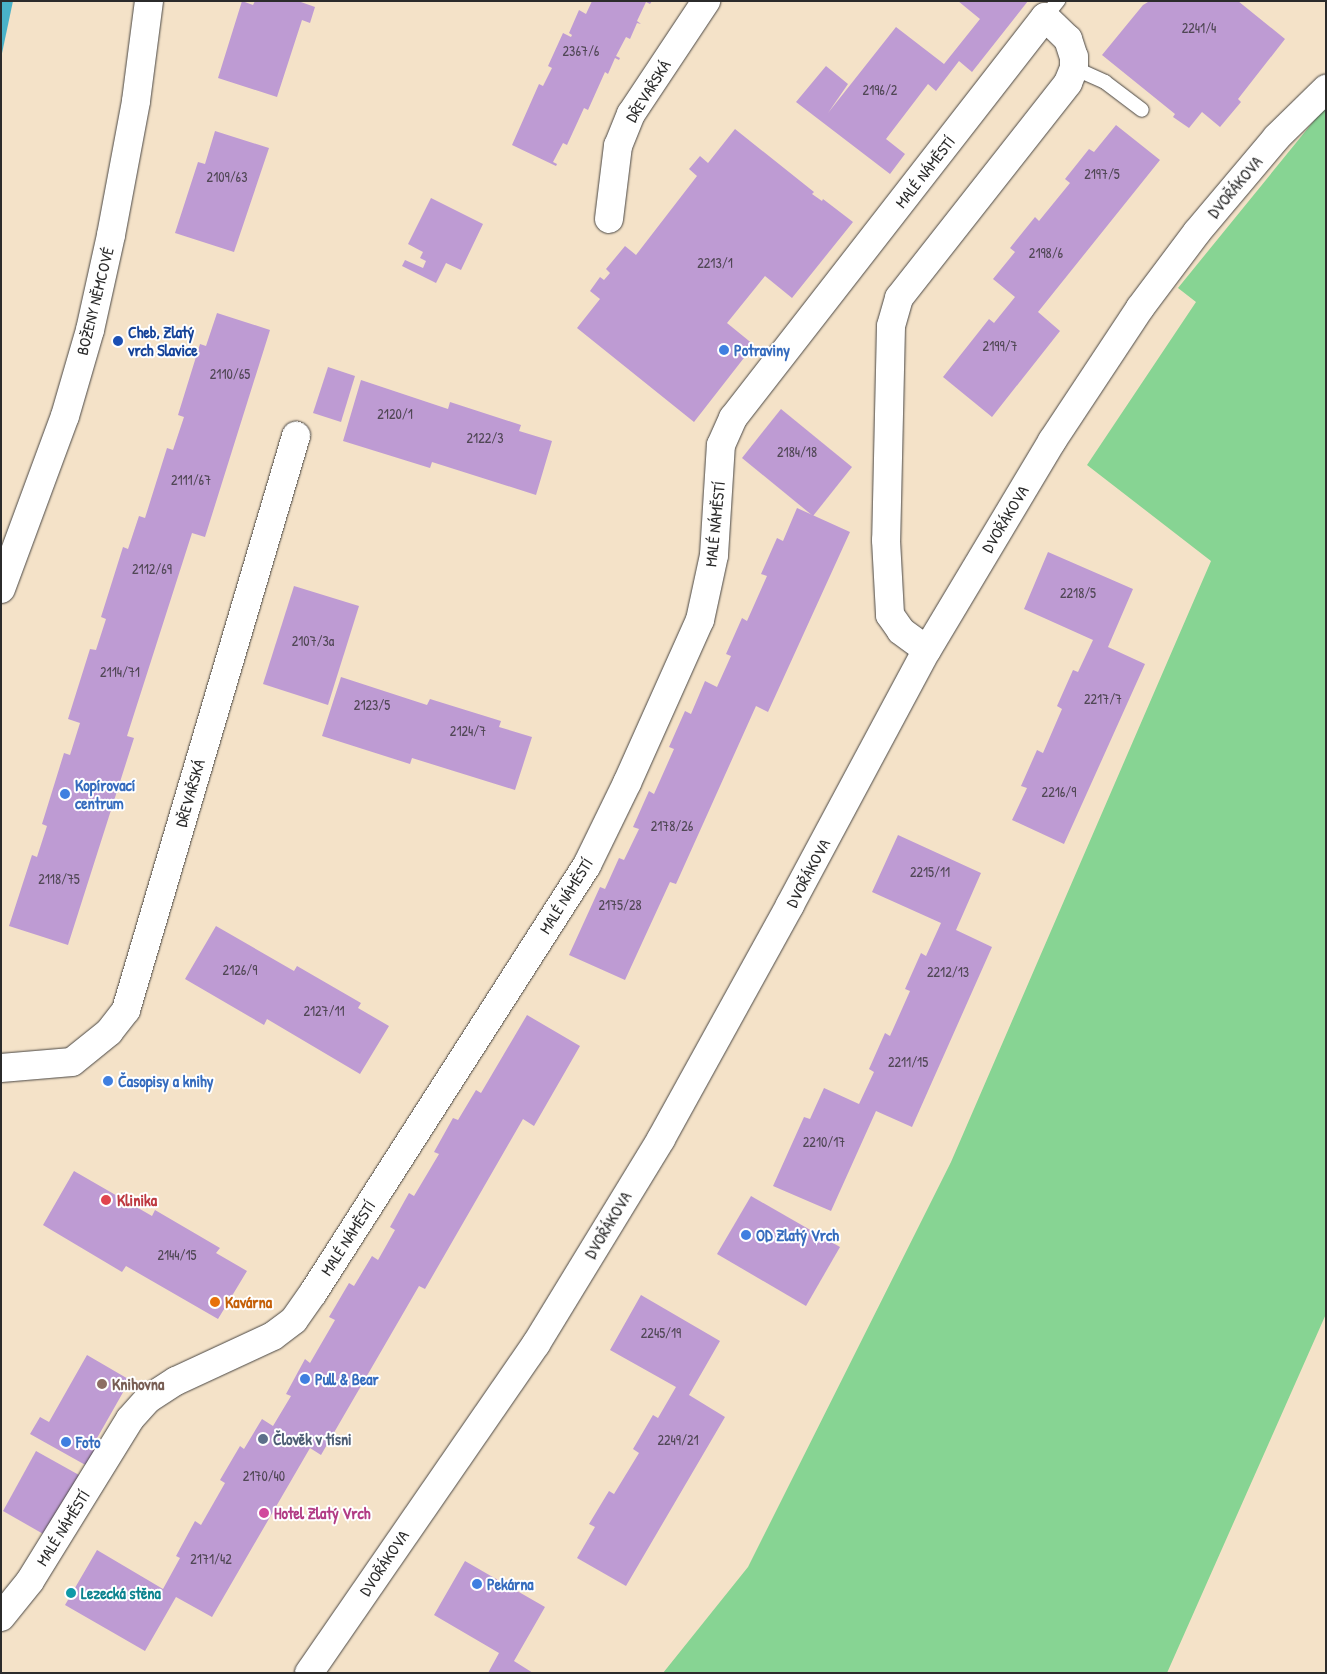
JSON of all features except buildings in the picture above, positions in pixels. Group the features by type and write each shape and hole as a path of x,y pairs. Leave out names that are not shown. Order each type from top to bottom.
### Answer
{"street":[{"name":"BOŽENY NĚMCOVÉ","path":"1,589 65,416 90,330 111,236 134,110 149,1"},
{"name":"DŘEVAŘSKÁ","path":"609,219 618,146 631,114 706,1"},
{"name":"MALÉ NÁMĚSTÍ","path":"1,1617 30,1581 130,1419 148,1399 176,1381 273,1336 294,1320 587,865 627,783 700,620 714,554 722,445 733,418 1052,9 1068,38 1074,57 1074,68"},
{"path":"927,650 900,631 890,615 886,540 891,326 899,298 1068,83 1074,68"},
{"name":"DVOŘÁKOVA","path":"309,1673 536,1344 661,1139 790,905 927,650 1052,441 1140,308 1197,232 1277,137 1326,89"},
{"name":"DŘEVAŘSKÁ","path":"1,1068 72,1062 109,1032 126,1010 296,436"}],"lane":[{"path":"1074,68 1106,82 1142,110"}],"green space":[{"path":"1326,106 1326,1314 1167,1673 663,1673 748,1567 951,1162 1211,561 1087,465 1196,302 1178,288"}],"water":[{"path":"1,1 13,1 1,58"}],"place":[{"name":"Cheb, Zlatý vrch Slavice","path":"118,341"},
{"name":"Potraviny","path":"724,350"},
{"name":"Kopírovací centrum","path":"65,794"},
{"name":"Časopisy a knihy","path":"108,1081"},
{"name":"Klinika","path":"106,1200"},
{"name":"OD Zlatý Vrch","path":"746,1235"},
{"name":"Kavárna","path":"215,1302"},
{"name":"Pull & Bear","path":"305,1379"},
{"name":"Knihovna","path":"102,1384"},
{"name":"Člověk v tísni","path":"263,1439"},
{"name":"Foto","path":"66,1442"},
{"name":"Hotel Zlatý Vrch","path":"264,1513"},
{"name":"Pekárna","path":"477,1584"},
{"name":"Lezecká stěna","path":"71,1593"}]}
